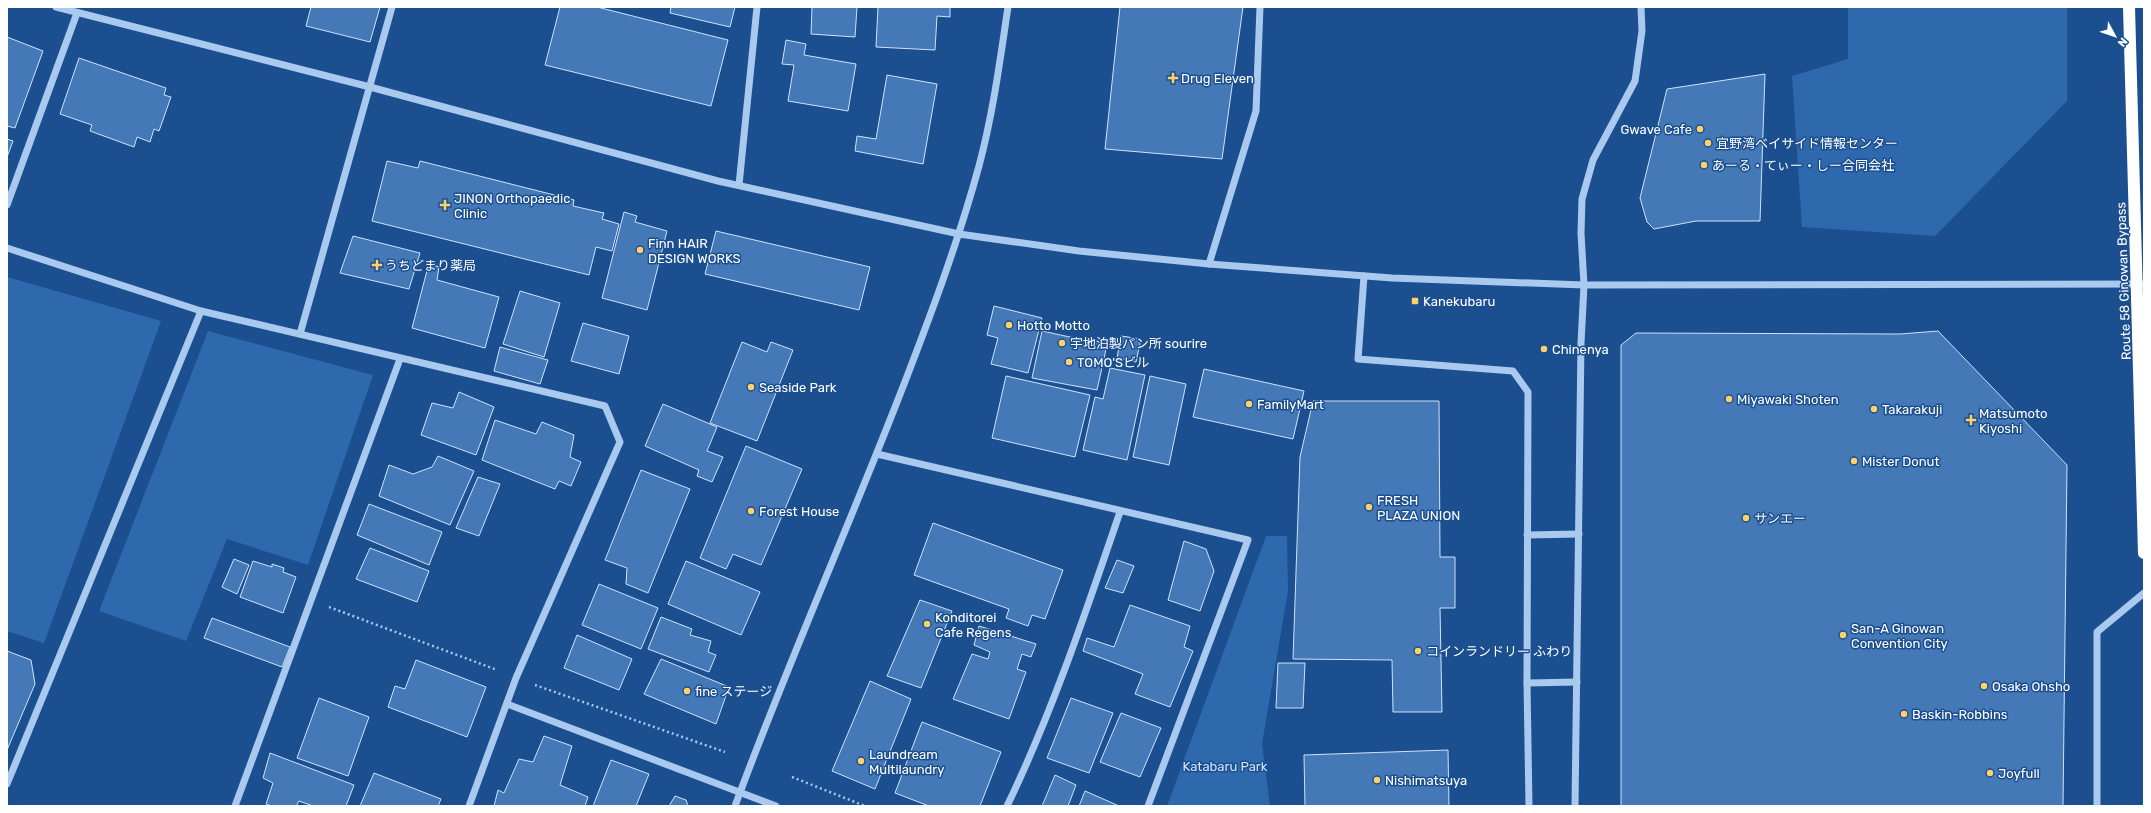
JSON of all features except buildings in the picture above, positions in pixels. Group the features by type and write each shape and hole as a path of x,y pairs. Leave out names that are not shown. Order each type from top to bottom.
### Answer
{"highway":[{"name":"Route 58 Ginowan Bypass","path":"2129,7 2134,189 2140,284 2144,553"}],"street":[{"path":"56,7 739,185 959,234 1079,251 1209,264 1364,276 1584,285 2140,284"},
{"path":"300,334 392,7"},
{"path":"739,185 757,7"},
{"path":"735,806 877,454 931,315 959,234 979,165 994,96 1008,7"},
{"path":"1209,264 1256,111 1260,7"},
{"path":"1575,806 1578,534 1584,285 1581,233 1582,199 1593,160 1635,81 1642,31 1641,7"},
{"path":"7,205 77,13"},
{"path":"7,248 201,311 605,406 620,442 519,670 469,806"},
{"path":"1364,276 1358,359 1513,371 1528,392 1527,684 1529,806"},
{"path":"7,784 201,311"},
{"path":"235,806 400,359"},
{"path":"877,454 1120,512 1248,540 1148,806"},
{"path":"1007,806 1028,764 1061,681 1120,512"},
{"path":"1527,534 1578,534"},
{"path":"2097,806 2097,632 2144,593"},
{"path":"1527,684 1577,682"},
{"path":"507,704 776,806"}],"path":[{"path":"792,777 865,806"}],"green space":[{"path":"1848,7 2067,7 2067,101 1935,236 1802,227 1792,76 1848,59"},
{"path":"7,277 161,321 44,643 7,631"},
{"path":"208,331 373,375 308,565 227,539 186,641 99,611"},
{"name":"Katabaru Park","path":"1266,536 1287,536 1288,591 1262,744 1270,806 1167,806"}],"place":[{"name":"Drug Eleven","path":"1173,78"},
{"name":"Gwave Cafe","path":"1700,129"},
{"name":"宜野湾ベイサイド情報センター","path":"1708,143"},
{"name":"あーる・てぃー・しー合同会社","path":"1704,165"},
{"name":"JINON Orthopaedic Clinic","path":"445,205"},
{"name":"Finn HAIR DESIGN WORKS","path":"640,250"},
{"name":"うちどまり薬局","path":"377,265"},
{"name":"Kanekubaru","path":"1415,301"},
{"name":"Hotto Motto","path":"1009,325"},
{"name":"宇地泊製パン所 sourire","path":"1062,343"},
{"name":"Chinenya","path":"1544,349"},
{"name":"TOMO'Sビル","path":"1069,362"},
{"name":"Seaside Park","path":"751,387"},
{"name":"Miyawaki Shoten","path":"1729,399"},
{"name":"FamilyMart","path":"1249,404"},
{"name":"Takarakuji","path":"1874,409"},
{"name":"Matsumoto Kiyoshi","path":"1971,420"},
{"name":"Mister Donut","path":"1854,461"},
{"name":"FRESH PLAZA UNION","path":"1369,507"},
{"name":"Forest House","path":"751,511"},
{"name":"サンエー","path":"1746,518"},
{"name":"Konditorei Cafe Regens","path":"927,624"},
{"name":"San-A Ginowan Convention City","path":"1843,635"},
{"name":"コインランドリー ふわり","path":"1418,651"},
{"name":"Osaka Ohsho","path":"1984,686"},
{"name":"fine ステージ","path":"687,691"},
{"name":"Baskin-Robbins","path":"1904,714"},
{"name":"Laundream Multilaundry","path":"861,761"},
{"name":"Joyfull","path":"1990,773"},
{"name":"Nishimatsuya","path":"1377,780"}]}
